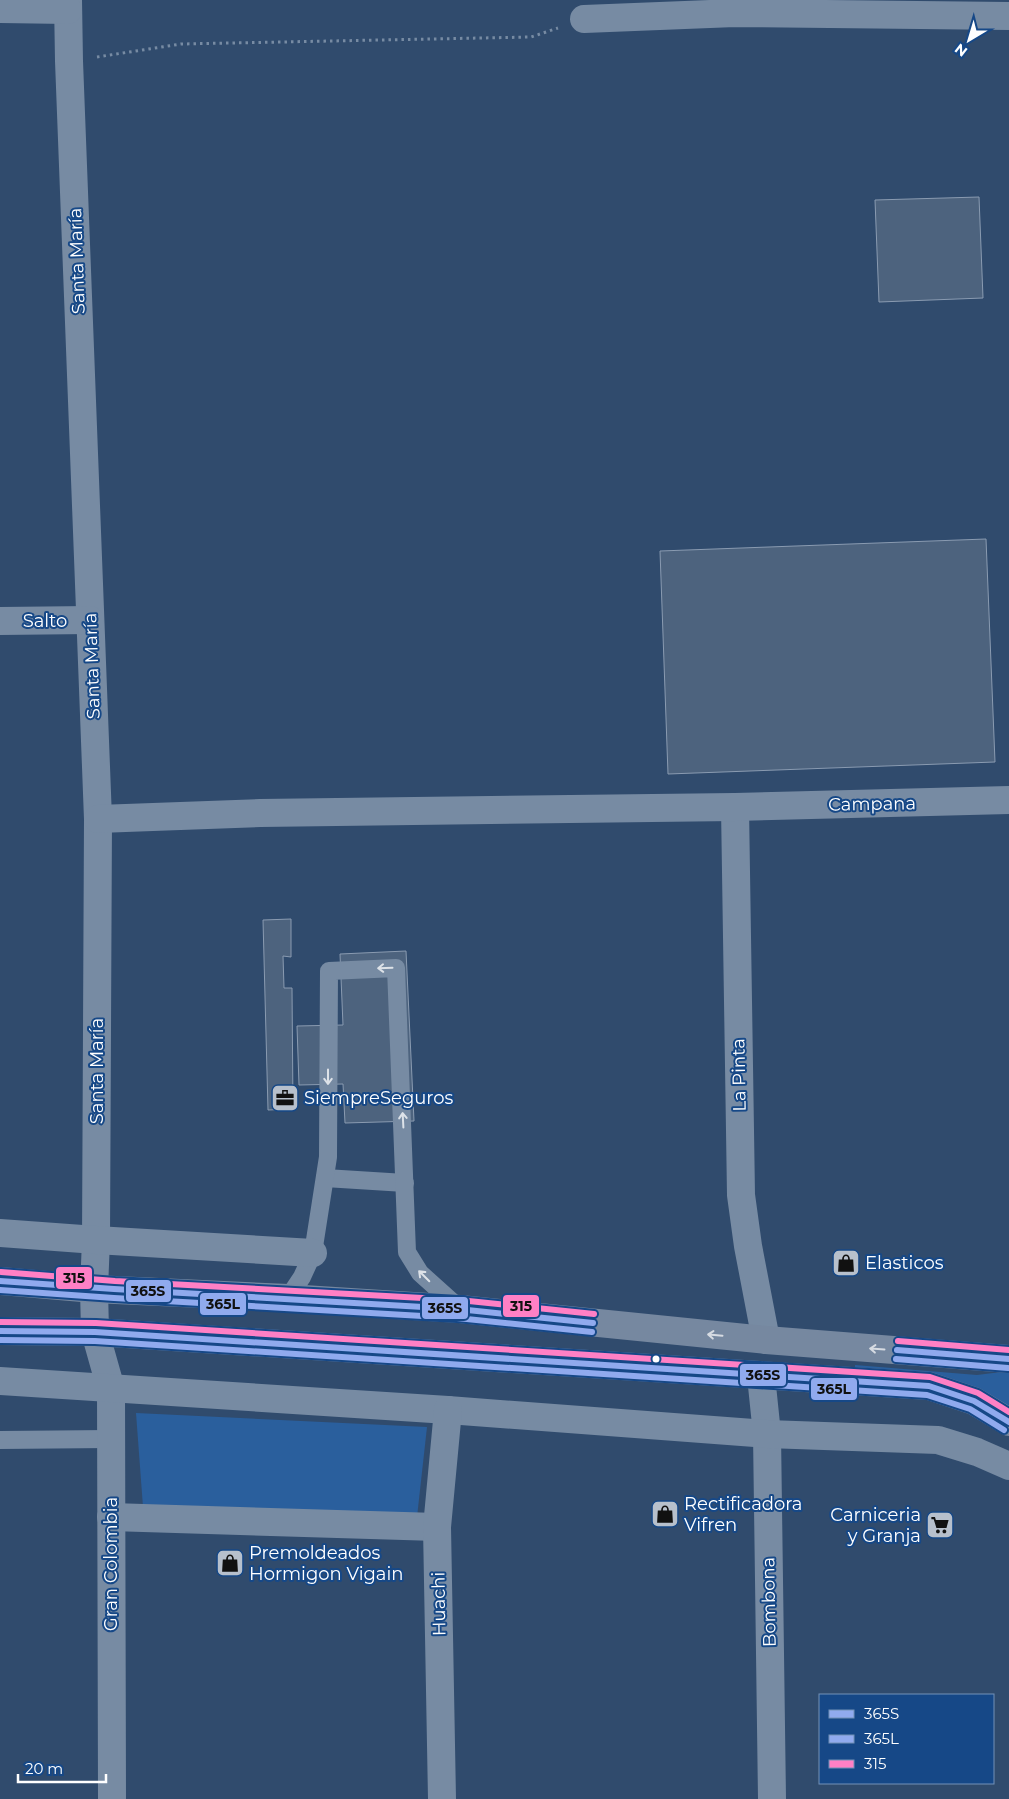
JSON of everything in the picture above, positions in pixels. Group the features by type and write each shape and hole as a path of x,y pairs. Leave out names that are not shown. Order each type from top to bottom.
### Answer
{"main road":[{"path":"0,1280 94,1289 288,1298 460,1309 766,1340 1009,1359"},
{"path":"0,1331 95,1332 929,1386 974,1401 1009,1422"}],"street":[{"path":"0,8 68,5"},
{"name":"Santa María","path":"68,5 98,819 95,1332"},
{"path":"584,19 735,7 1009,16"},
{"name":"Salto","path":"0,621 90,620"},
{"name":"Campana","path":"98,819 260,813 735,807 1009,800"},
{"name":"La Pinta","path":"735,807 741,1195 748,1246 766,1340"},
{"path":"0,1233 313,1253"},
{"name":"Gran Colombia","path":"95,1332 110,1389 112,1799"},
{"name":"Bombona","path":"761,1376 767,1434 772,1799"},
{"path":"0,1381 448,1410 767,1434 938,1440 977,1452 1009,1466"},
{"name":"Huachi","path":"442,1799 437,1527 448,1410"},
{"path":"111,1517 437,1527"}],"lane":[{"path":"288,1298 302,1276 313,1253 328,1156 329,971 396,968 407,1252 420,1273 460,1309"},
{"path":"325,1178 405,1183"},
{"path":"0,1440 110,1439"}],"path":[{"path":"69,61 181,44 531,37 584,19"}],"shaded area":[{"path":"855,1365 977,1375 1009,1371 1009,1410 855,1376"},
{"path":"136,1413 427,1427 417,1517 143,1507"}],"building":[{"path":"979,197 983,298 879,302 875,200"},
{"path":"986,539 995,762 668,774 660,551"},
{"path":"291,919 291,957 283,956 284,988 292,988 293,1109 268,1110 263,920"},
{"path":"406,951 414,1121 345,1123 343,1084 299,1085 297,1026 343,1025 340,954"}],"transit line":[{"name":"315","path":"1,1272 115,1281 459,1300 594,1314"},
{"name":"365S","path":"0,1281 458,1309 593,1323"},
{"name":"365L","path":"0,1290 457,1318 592,1332"},
{"name":"315","path":"0,1322 96,1323 930,1377 978,1393 1009,1412"},
{"name":"365S","path":"0,1331 95,1332 929,1386 974,1401 1009,1422"},
{"name":"365L","path":"0,1340 95,1341 927,1395 970,1409 1004,1430"},
{"name":"315","path":"898,1341 1009,1350"},
{"name":"365S","path":"897,1350 1009,1359"},
{"name":"365L","path":"896,1359 1008,1368"}],"place":[{"name":"SiempreSeguros","path":"285,1098"},
{"name":"Elasticos","path":"846,1263"},
{"name":"Rectificadora Vifren","path":"665,1514"},
{"name":"Carniceria y Granja","path":"940,1525"},
{"name":"Premoldeados Hormigon Vigain","path":"230,1563"}]}
